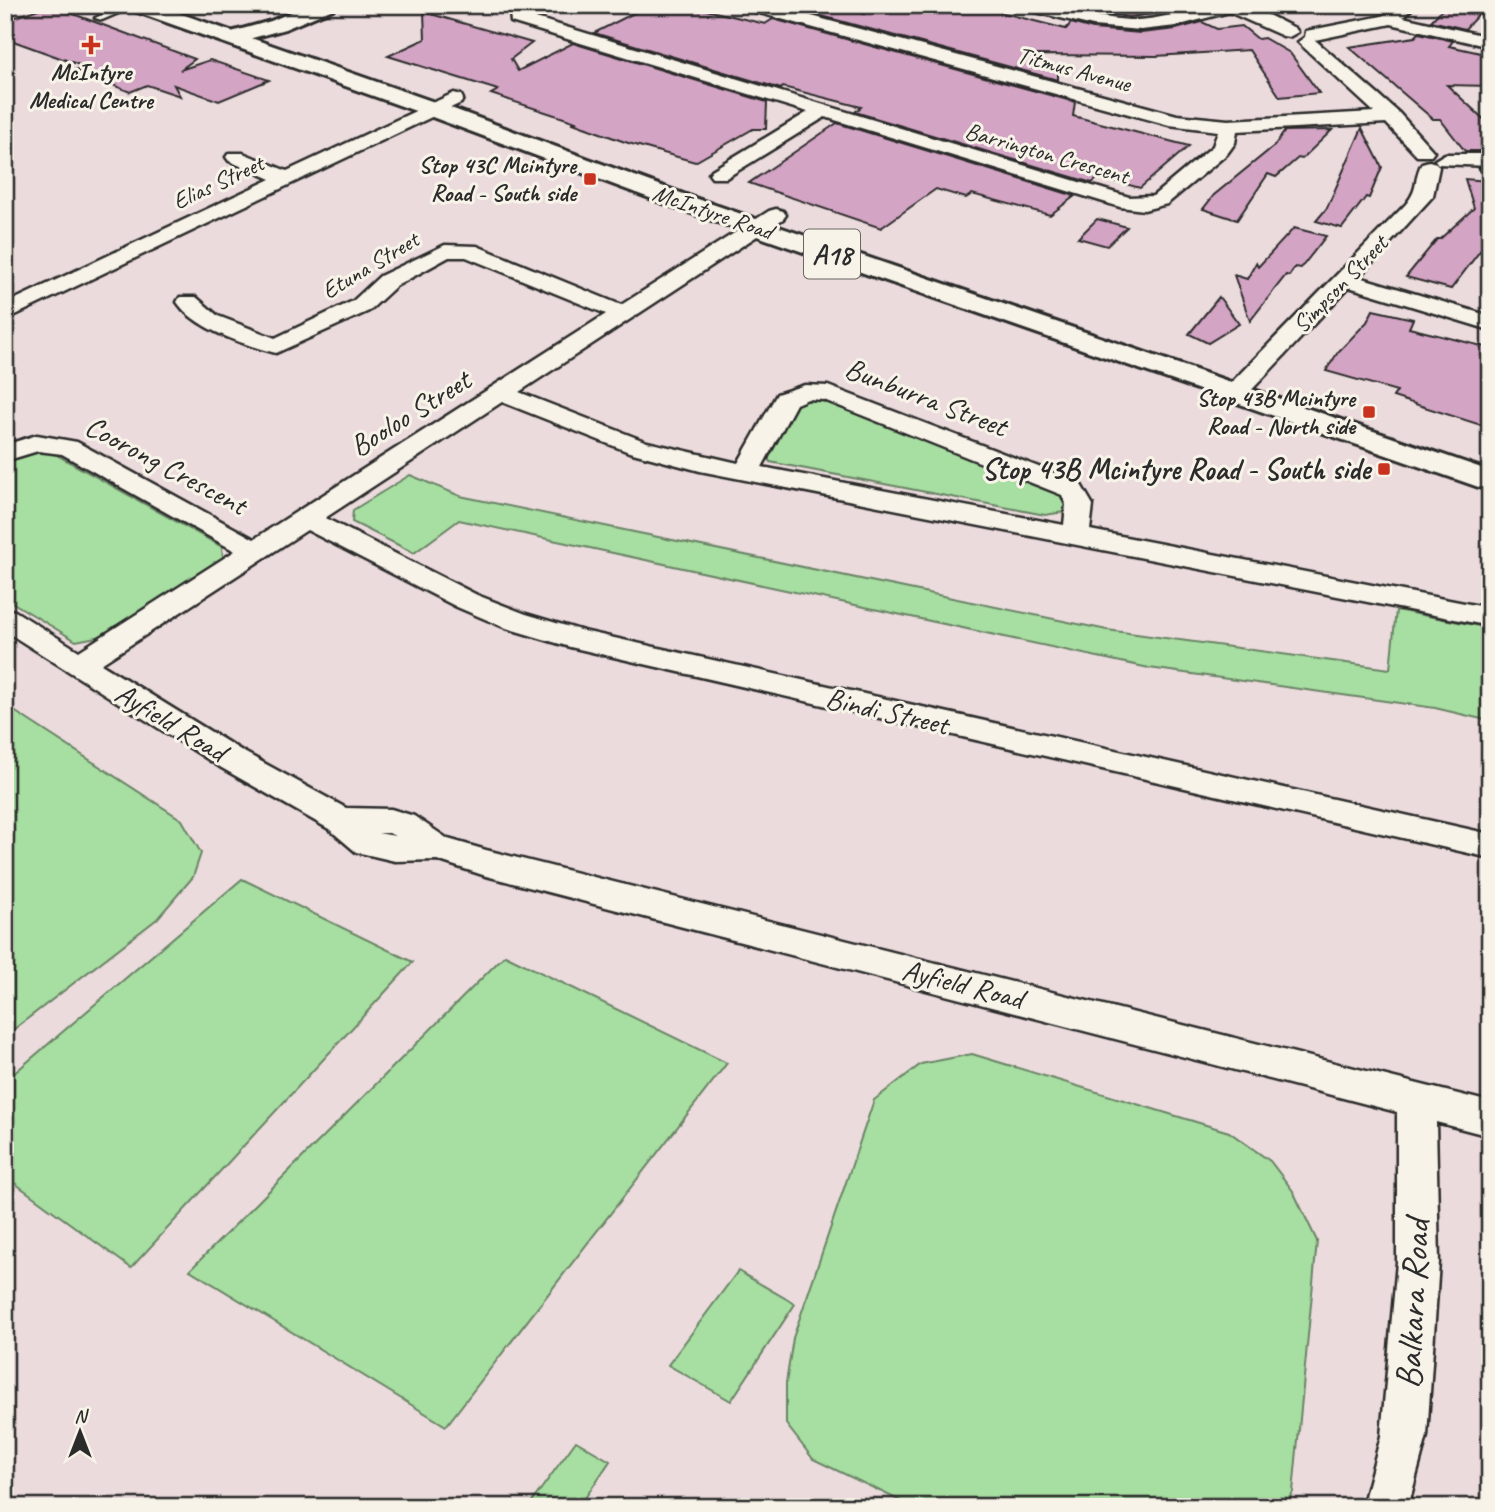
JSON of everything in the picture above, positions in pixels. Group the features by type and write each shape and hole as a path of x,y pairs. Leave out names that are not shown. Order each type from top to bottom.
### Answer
{"main road":[{"name":"McIntyre Road","path":"134,5 241,34 1243,386 1490,462"},
{"name":"McIntyre Road","path":"178,5 241,34"},
{"path":"241,34 304,5"},
{"path":"241,34 278,25 326,5"},
{"name":"McIntyre Road","path":"1243,386 1490,482"}],"street":[{"name":"Barrington Crescent","path":"528,5 518,10 517,18 1115,200 1139,204 1160,200 1220,150 1228,126"},
{"name":"Titmus Avenue","path":"751,5 1153,116 1192,124 1228,126 1392,117"},
{"path":"1030,5 1088,20 1129,25 1169,22 1230,6 1310,39 1418,142 1433,160 1490,160"},
{"path":"1310,39 1390,19 1408,5"},
{"path":"1390,19 1490,42"},
{"name":"Elias Street","path":"5,313 443,104"},
{"path":"719,174 821,112"},
{"path":"236,158 287,178"},
{"name":"Simpson Street","path":"1243,386 1426,192 1433,160"},
{"name":"Booloo Street","path":"78,665 767,221"},
{"name":"Etuna Street","path":"188,302 210,321 276,346 361,306 388,281 445,251 469,251 625,314"},
{"path":"1344,279 1490,323"},
{"name":"Bunburra Street","path":"746,472 786,399 805,392 828,393 1071,489 1079,496 1081,506 1075,536"},
{"path":"500,393 638,447 746,472 1490,617"},
{"name":"Coorong Crescent","path":"5,453 25,444 68,447 254,550"},
{"name":"Bindi Street","path":"304,518 467,601 516,621 580,640 1490,846"},
{"name":"Ayfield Road","path":"5,618 231,759 341,820 358,836 379,847 437,848 486,863 1490,1119"},
{"name":"Balkara Road","path":"1385,1507 1404,1437 1418,1262 1416,1099"}],"lane":[{"path":"99,18 134,5"}],"green space":[{"path":"821,400 1059,494 1066,503 1064,512 1045,515 770,462 768,457 798,401"},
{"path":"38,451 53,453 222,547 223,558 107,635 76,641 5,598 5,463 23,454"},
{"path":"410,475 460,496 1107,630 1390,669 1396,610 1490,628 1490,721 1435,708 1149,668 459,520 414,553 352,522 353,510"},
{"path":"5,705 182,820 201,853 193,877 157,919 5,1036"},
{"path":"242,879 413,962 131,1268 5,1176 5,1081"},
{"path":"505,955 727,1063 446,1426 190,1270"},
{"path":"972,1054 1229,1132 1270,1161 1293,1191 1317,1241 1293,1492 1285,1507 913,1507 813,1459 786,1424 786,1383 793,1338 874,1100 921,1064"},
{"path":"738,1271 795,1304 731,1401 668,1365"},
{"path":"576,1441 610,1461 579,1507 528,1507"}],"building":[{"path":"49,5 195,59 180,70 210,60 269,80 219,101 174,85 180,96 147,85 130,92 75,70 85,67 5,38 5,21"},
{"path":"650,5 675,5 694,10 698,8 765,24 773,19 1075,102 1073,116 1189,146 1140,188 1100,177 1092,183 855,112 861,107 783,87 781,89 594,33"},
{"path":"796,5 826,5 864,14 865,5 972,5 1066,29 1071,23 1093,29 1141,33 1176,29 1202,22 1217,29 1242,26 1258,39 1264,38 1290,53 1319,93 1280,97 1249,50 1156,56 1036,55 1035,61 1058,67 1058,80 792,8"},
{"path":"1085,5 1163,5 1176,11 1129,17 1081,10"},
{"path":"1446,5 1487,5 1465,29 1431,21"},
{"path":"424,12 532,43 511,59 518,71 573,43 767,102 766,129 753,129 695,162 625,142 573,123 576,122 491,94 498,90 388,56 425,39"},
{"path":"1419,33 1453,41 1449,46 1490,55 1490,86 1447,85 1490,125 1490,151 1465,151 1440,119 1433,119 1349,47 1415,37"},
{"path":"837,123 1075,196 1050,215 972,194 966,198 936,189 881,228 749,183"},
{"path":"1362,128 1382,167 1369,198 1366,197 1342,228 1316,221 1327,208"},
{"path":"1332,130 1302,159 1298,158 1276,177 1268,174 1237,220 1203,209 1214,195 1274,146 1285,131"},
{"path":"1478,168 1490,169 1490,242 1486,243 1451,289 1406,277 1437,239 1474,208 1465,179 1489,181"},
{"path":"1097,219 1127,227 1107,246 1078,238"},
{"path":"1294,228 1326,236 1301,268 1295,267 1289,276 1286,275 1250,321 1234,275 1247,279 1256,263 1258,267"},
{"path":"1219,297 1239,324 1208,343 1189,334"},
{"path":"1373,310 1413,319 1409,328 1490,348 1490,428 1393,397 1397,391 1326,371 1338,352 1367,322"}],"place":[{"name":"McIntyre Medical Centre","path":"91,45"},
{"name":"Stop 43C Mcintyre Road - South side","path":"590,179"},
{"name":"Stop 43B Mcintyre Road - North side","path":"1369,412"},
{"name":"Stop 43B Mcintyre Road - South side","path":"1384,469"}]}
